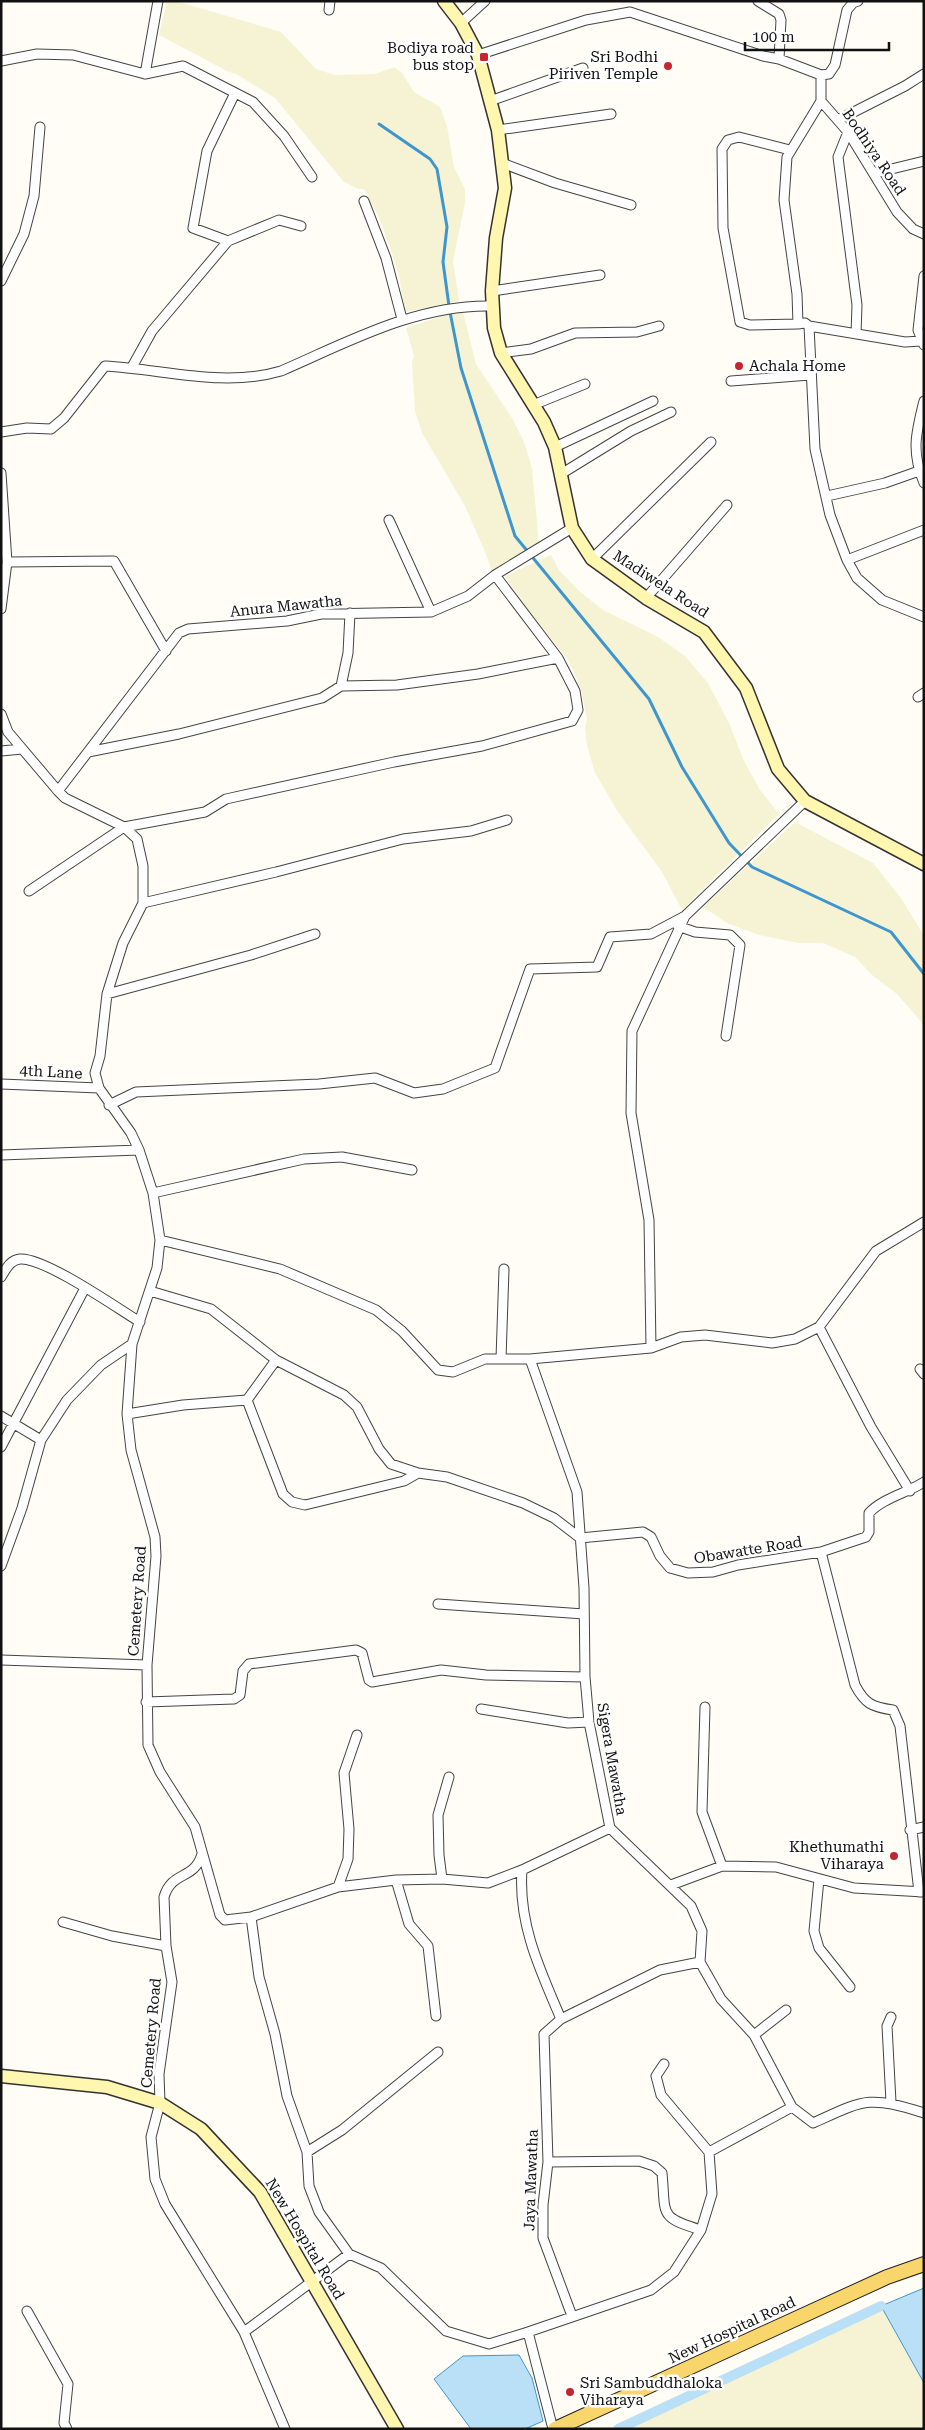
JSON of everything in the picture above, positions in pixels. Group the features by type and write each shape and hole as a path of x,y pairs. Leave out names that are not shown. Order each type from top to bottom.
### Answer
{"main road":[{"name":"Madiwela Road","path":"444,1 462,23 478,55 498,130 505,188 496,238 492,291 494,328 501,353 544,422 555,447 572,528 592,559 646,598 704,632 746,688 778,769 804,801 924,864"},
{"name":"New Hospital Road","path":"1,2076 107,2087 160,2103 201,2129 260,2192 397,2429"},
{"name":"New Hospital Road","path":"554,2429 887,2277 924,2264"}],"street":[{"path":"145,74 158,1"},
{"path":"462,23 485,1"},
{"path":"758,1 779,14 781,20 779,59"},
{"path":"478,55 586,20 630,12 763,56 779,59 821,75 830,74 835,65 847,10 853,3 858,1"},
{"path":"1,61 37,54 74,55 145,74 183,66 253,102 284,136 312,177"},
{"path":"490,101 583,68"},
{"path":"838,120 906,86 924,74"},
{"path":"798,324 797,294 784,200 787,157 821,101 821,75"},
{"path":"228,241 193,228 207,151 235,93"},
{"name":"Bodhiya Road","path":"821,101 848,132 875,173 897,212 913,229 924,234"},
{"path":"498,130 611,114"},
{"path":"1,282 24,234 34,196 40,127"},
{"path":"848,132 838,157 857,305 856,334"},
{"path":"790,150 739,137 728,140 722,148 723,228 740,322 750,325 805,323 809,326 905,342 922,343 918,330 924,276"},
{"path":"875,173 924,161"},
{"path":"502,163 555,183 631,206"},
{"path":"364,201 386,258 402,320"},
{"path":"132,367 152,331 228,241 279,220 301,226"},
{"path":"492,291 600,275"},
{"path":"1,432 27,428 52,429 64,418 105,366 132,367 200,378 265,376 281,372 402,320 464,306 492,306"},
{"path":"501,353 531,349 575,333 637,332 659,326"},
{"path":"809,326 815,449 830,515 847,560 857,578 882,600 924,617"},
{"path":"731,381 810,376"},
{"path":"533,405 585,384"},
{"path":"555,447 653,401"},
{"path":"924,401 914,439 919,471 924,482"},
{"path":"561,474 631,431 671,412"},
{"path":"592,559 711,442"},
{"path":"827,496 885,483 919,471"},
{"path":"1,473 7,562 1,608"},
{"path":"646,598 727,505"},
{"path":"389,520 431,612"},
{"name":"Anura Mawatha","path":"58,791 179,633 188,628 288,621 321,614 431,612 468,596 495,575 572,528"},
{"path":"847,560 924,530"},
{"path":"7,562 114,561 166,651"},
{"path":"29,891 124,827 205,812 226,798 394,762 482,746 572,721 578,710 575,692 558,658 495,575"},
{"path":"341,686 348,653 350,613"},
{"path":"88,752 179,734 322,698 341,686 406,684 478,674 558,658"},
{"name":"Cemetery Road","path":"1,714 8,732 65,798 124,827 137,839 143,866 143,903 123,942 107,994 100,1056 95,1073 99,1088 109,1105 131,1133 139,1150 153,1193 160,1240 157,1268 132,1344 127,1414 131,1450 155,1537 156,1556 147,1665 148,1745 160,1772 195,1827 202,1854 199,1865 192,1872 176,1878 166,1890 164,1897 166,1946 172,1982 159,2074 160,2103 151,2137 155,2179 165,2204 244,2332 285,2429"},
{"path":"1,751 22,750"},
{"path":"652,1348 649,1220 631,1113 632,1031 663,966 678,926 685,916 804,801"},
{"path":"143,903 276,872 403,839 471,832 507,820"},
{"path":"109,1105 136,1092 319,1084 375,1078 414,1093 443,1089 495,1068 530,969 597,967 610,937 650,934 685,916"},
{"path":"678,926 695,932 730,935 740,945 726,1036"},
{"path":"107,994 251,955 314,934"},
{"name":"4th Lane","path":"1,1084 99,1088"},
{"path":"1,1155 139,1150"},
{"path":"153,1193 304,1159 342,1157 412,1170"},
{"path":"160,1240 280,1270 376,1310 402,1331 438,1370 453,1372 485,1359 530,1359 652,1348 681,1337 705,1335 772,1343 794,1339 819,1327 876,1251 924,1222"},
{"path":"1,1277 10,1264 19,1259 34,1260 85,1288 140,1322"},
{"path":"501,1359 504,1269"},
{"path":"1,1447 15,1424 85,1288"},
{"path":"150,1292 211,1310 276,1360 344,1395 356,1407 379,1449 391,1464 418,1473 447,1477 523,1503 554,1518 580,1538"},
{"path":"819,1327 871,1427 910,1491 924,1482"},
{"path":"1,1566 22,1508 41,1440 67,1400 101,1365 132,1344"},
{"name":"Sigera Mawatha","path":"530,1359 577,1492 584,1614 585,1677 589,1722 610,1828 691,1906 702,1931 700,1962"},
{"path":"127,1414 182,1405 247,1400 276,1360"},
{"path":"247,1400 283,1494 292,1502 305,1506 404,1481 418,1473"},
{"path":"1,1416 41,1440"},
{"name":"Obawatte Road","path":"580,1538 643,1532 651,1537 660,1556 670,1568 688,1573 713,1572 738,1565 822,1552 866,1536 869,1532 869,1513 875,1506 910,1491"},
{"path":"671,1885 722,1866 776,1867 854,1888 921,1892 910,1830 900,1726 893,1710 879,1708 863,1700 855,1685 822,1552"},
{"path":"438,1604 584,1614"},
{"path":"146,1702 234,1699 240,1695 243,1670 249,1664 356,1650 362,1653 369,1680 372,1682 441,1670 486,1675 585,1677"},
{"path":"1,1660 147,1665"},
{"path":"705,1707 702,1812 722,1866"},
{"path":"481,1709 568,1723 589,1722"},
{"path":"338,1887 348,1858 349,1829 344,1773 357,1735"},
{"path":"442,1879 438,1855 438,1816 449,1777"},
{"path":"910,1830 924,1827"},
{"path":"202,1854 220,1915 225,1920 251,1917 338,1887 396,1880 442,1879 488,1883 522,1870 610,1828"},
{"path":"522,1870 523,1918 532,1950 561,2019"},
{"path":"819,1879 814,1931 819,1948 850,1987"},
{"path":"396,1880 409,1924 428,1946 436,2016"},
{"path":"251,1917 259,1977 275,2034 287,2096 308,2152 309,2186 319,2212 349,2254 380,2268 446,2331 489,2344 650,2290 674,2272 701,2230 712,2194 709,2152 661,2095 656,2076 664,2064"},
{"path":"62,1922 112,1936 166,1946"},
{"path":"700,1962 720,1999 754,2035 792,2107 813,2123 859,2102 891,2102 924,2113"},
{"name":"Jaya Mawatha","path":"572,2316 543,2238 543,2205 548,2162 542,2040 544,2034 561,2019 660,1970 700,1962"},
{"path":"754,2035 786,2010"},
{"path":"891,2017 887,2026 891,2102"},
{"path":"308,2152 342,2130 438,2052"},
{"path":"709,2152 792,2107"},
{"path":"548,2162 639,2161 654,2166 662,2173 666,2213 674,2222 701,2230"},
{"path":"244,2332 313,2283 349,2254"},
{"path":"27,2311 68,2384 64,2424 67,2429"},
{"path":"528,2332 554,2429"}],"shaded area":[{"path":"167,1 176,1 281,32 316,69 335,75 375,74 394,67 402,73 414,92 440,107 447,126 454,167 465,189 465,203 453,261 459,301 405,312 399,276 390,247 380,220 364,189 358,189 343,181 275,98 238,75 159,35"},
{"path":"463,312 476,364 512,418 524,442 532,468 539,544 492,572 465,506 422,433 415,411 412,362 414,356 406,328 445,315"},
{"path":"551,555 559,570 579,591 603,610 658,637 685,656 708,683 729,723 744,761 760,790 779,814 682,910 662,872 618,812 595,773 587,746 585,728 587,719 581,689 569,661 528,610 505,576"},
{"path":"795,822 873,863 901,898 924,936 924,1025 897,994 872,975 855,957 823,943 798,943 759,935 727,923 703,907"},
{"path":"881,2306 924,2383 924,2429 618,2429"}],"water":[{"path":"924,2288 924,2383 881,2306"},
{"path":"519,2355 532,2378 543,2421 525,2429 471,2429 434,2379 463,2356"}],"waterway":[{"path":"379,124 430,159 437,169 447,227 443,262 449,306"},
{"path":"450,312 461,368 515,536 649,699 682,767 729,843 752,867 891,932 924,974"},
{"path":"618,2429 881,2306"}],"place":[{"name":"Bodiya road bus stop","path":"484,57"},
{"name":"Sri Bodhi Piriven Temple","path":"668,66"},
{"name":"Achala Home","path":"739,366"},
{"name":"Khethumathi Viharaya","path":"894,1856"},
{"name":"Sri Sambuddhaloka Viharaya","path":"570,2392"}]}
